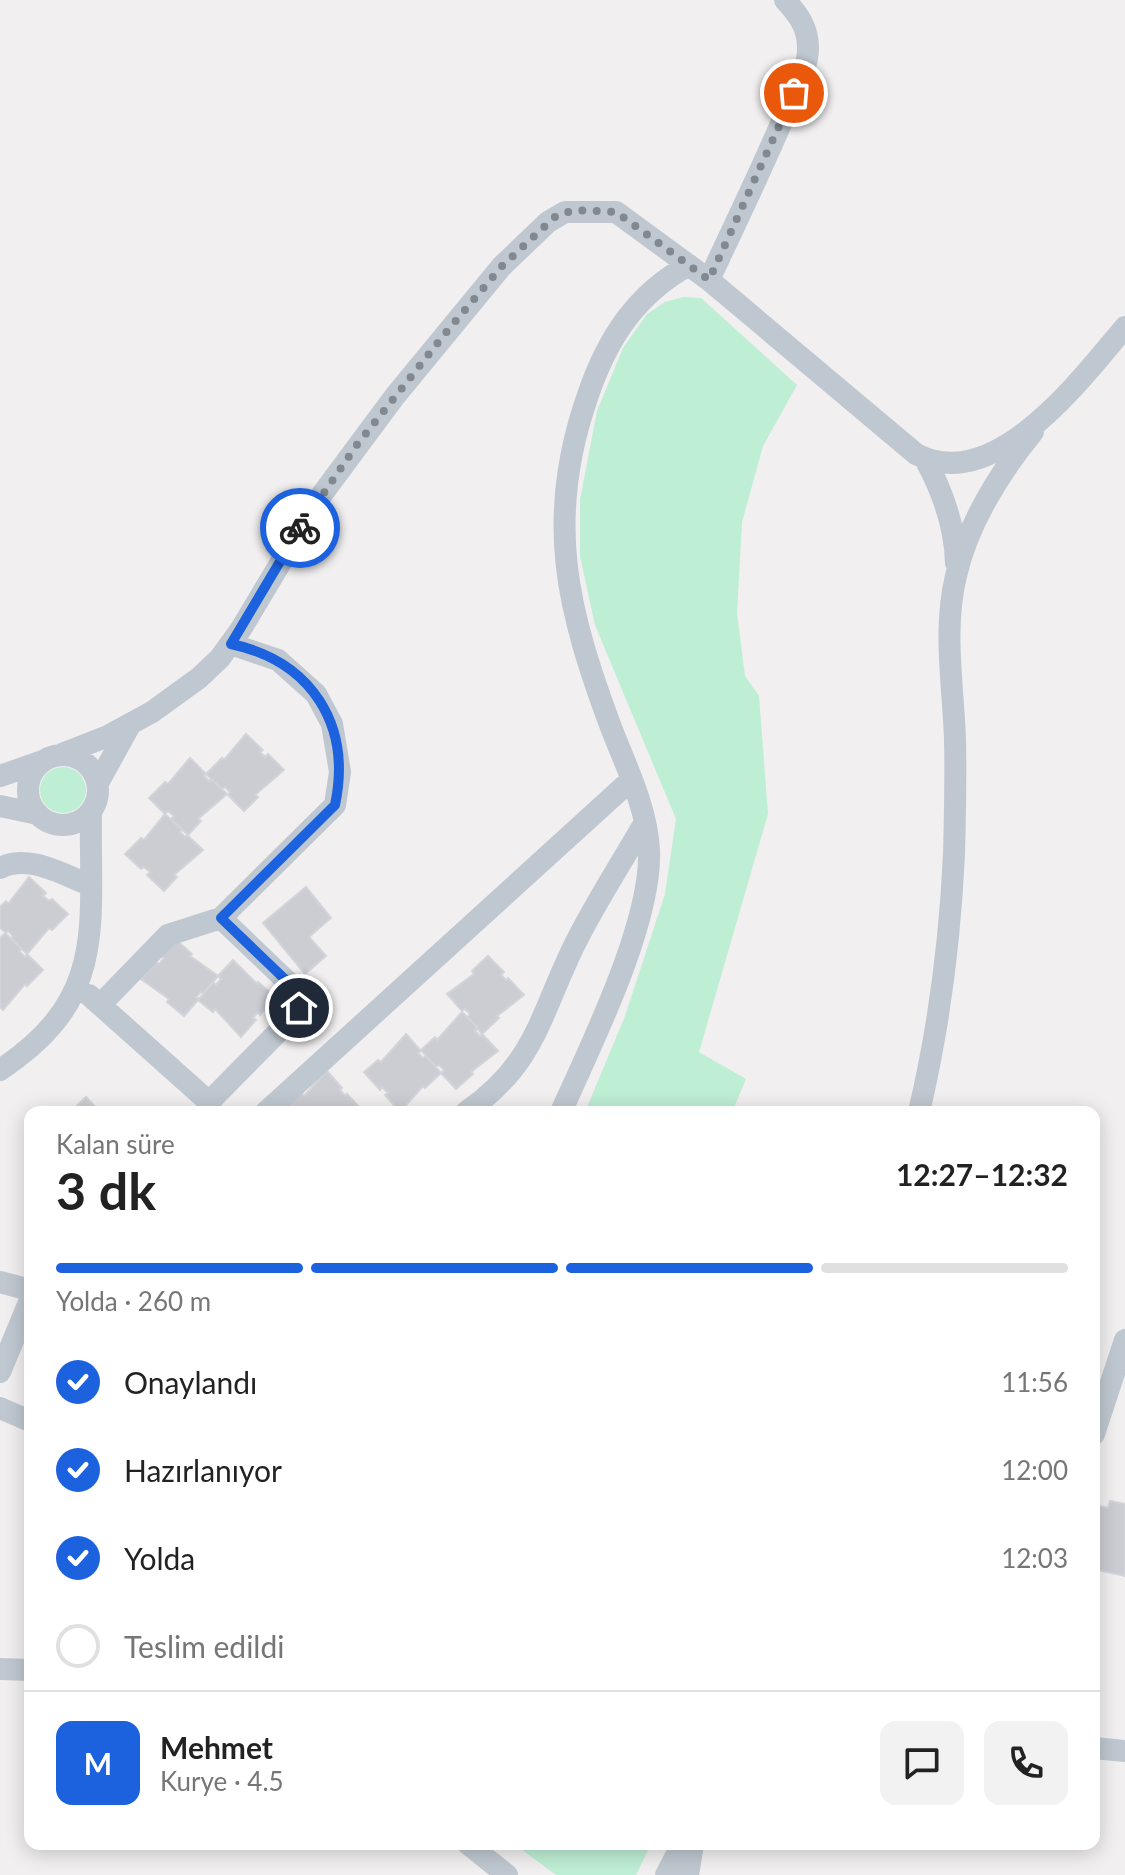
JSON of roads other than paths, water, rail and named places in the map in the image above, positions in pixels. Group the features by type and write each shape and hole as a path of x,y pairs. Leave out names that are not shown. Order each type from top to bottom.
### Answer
{"street":[{"path":"709,280 805,67 808,48 805,29 797,12 785,0"},
{"path":"0,776 130,725 199,678 231,644 297,533 356,446 484,287 548,222 574,210 616,212 709,280 870,419 925,459 955,465 979,460 1047,416"},
{"path":"564,1106 601,1020 644,902 649,866 645,822 597,691 570,602 563,550 565,498 586,402 610,343 647,293 689,265"},
{"path":"956,572 996,485 1047,416 1125,327"},
{"path":"920,1106 943,985 954,854 955,740 949,637 956,572 950,520 944,499 925,459"},
{"path":"100,1005 168,935 221,918 335,805 340,772 332,724 310,688 278,660 231,644"},
{"path":"98,783 130,725"},
{"path":"0,1070 51,1027 79,986 88,945 90,877 91,812 99,793 98,783 89,765 72,755 52,758 35,768 28,786 29,796 90,877"},
{"path":"273,1106 631,780"},
{"path":"0,806 46,819 75,823 91,812"},
{"path":"473,1106 507,1077 531,1046 572,950 645,822"},
{"path":"0,868 13,863 28,863 90,877"},
{"path":"212,1106 293,1017 300,1002 293,987 221,918"},
{"path":"79,986 210,1106"},
{"path":"0,1282 24,1288"},
{"path":"0,1372 24,1314"},
{"path":"1100,1416 1125,1340"},
{"path":"0,1408 24,1418"},
{"path":"0,1669 24,1670"},
{"path":"1100,1749 1125,1751"},
{"path":"476,1850 507,1875"},
{"path":"666,1875 679,1850"},
{"path":"688,1875 692,1850"}]}
